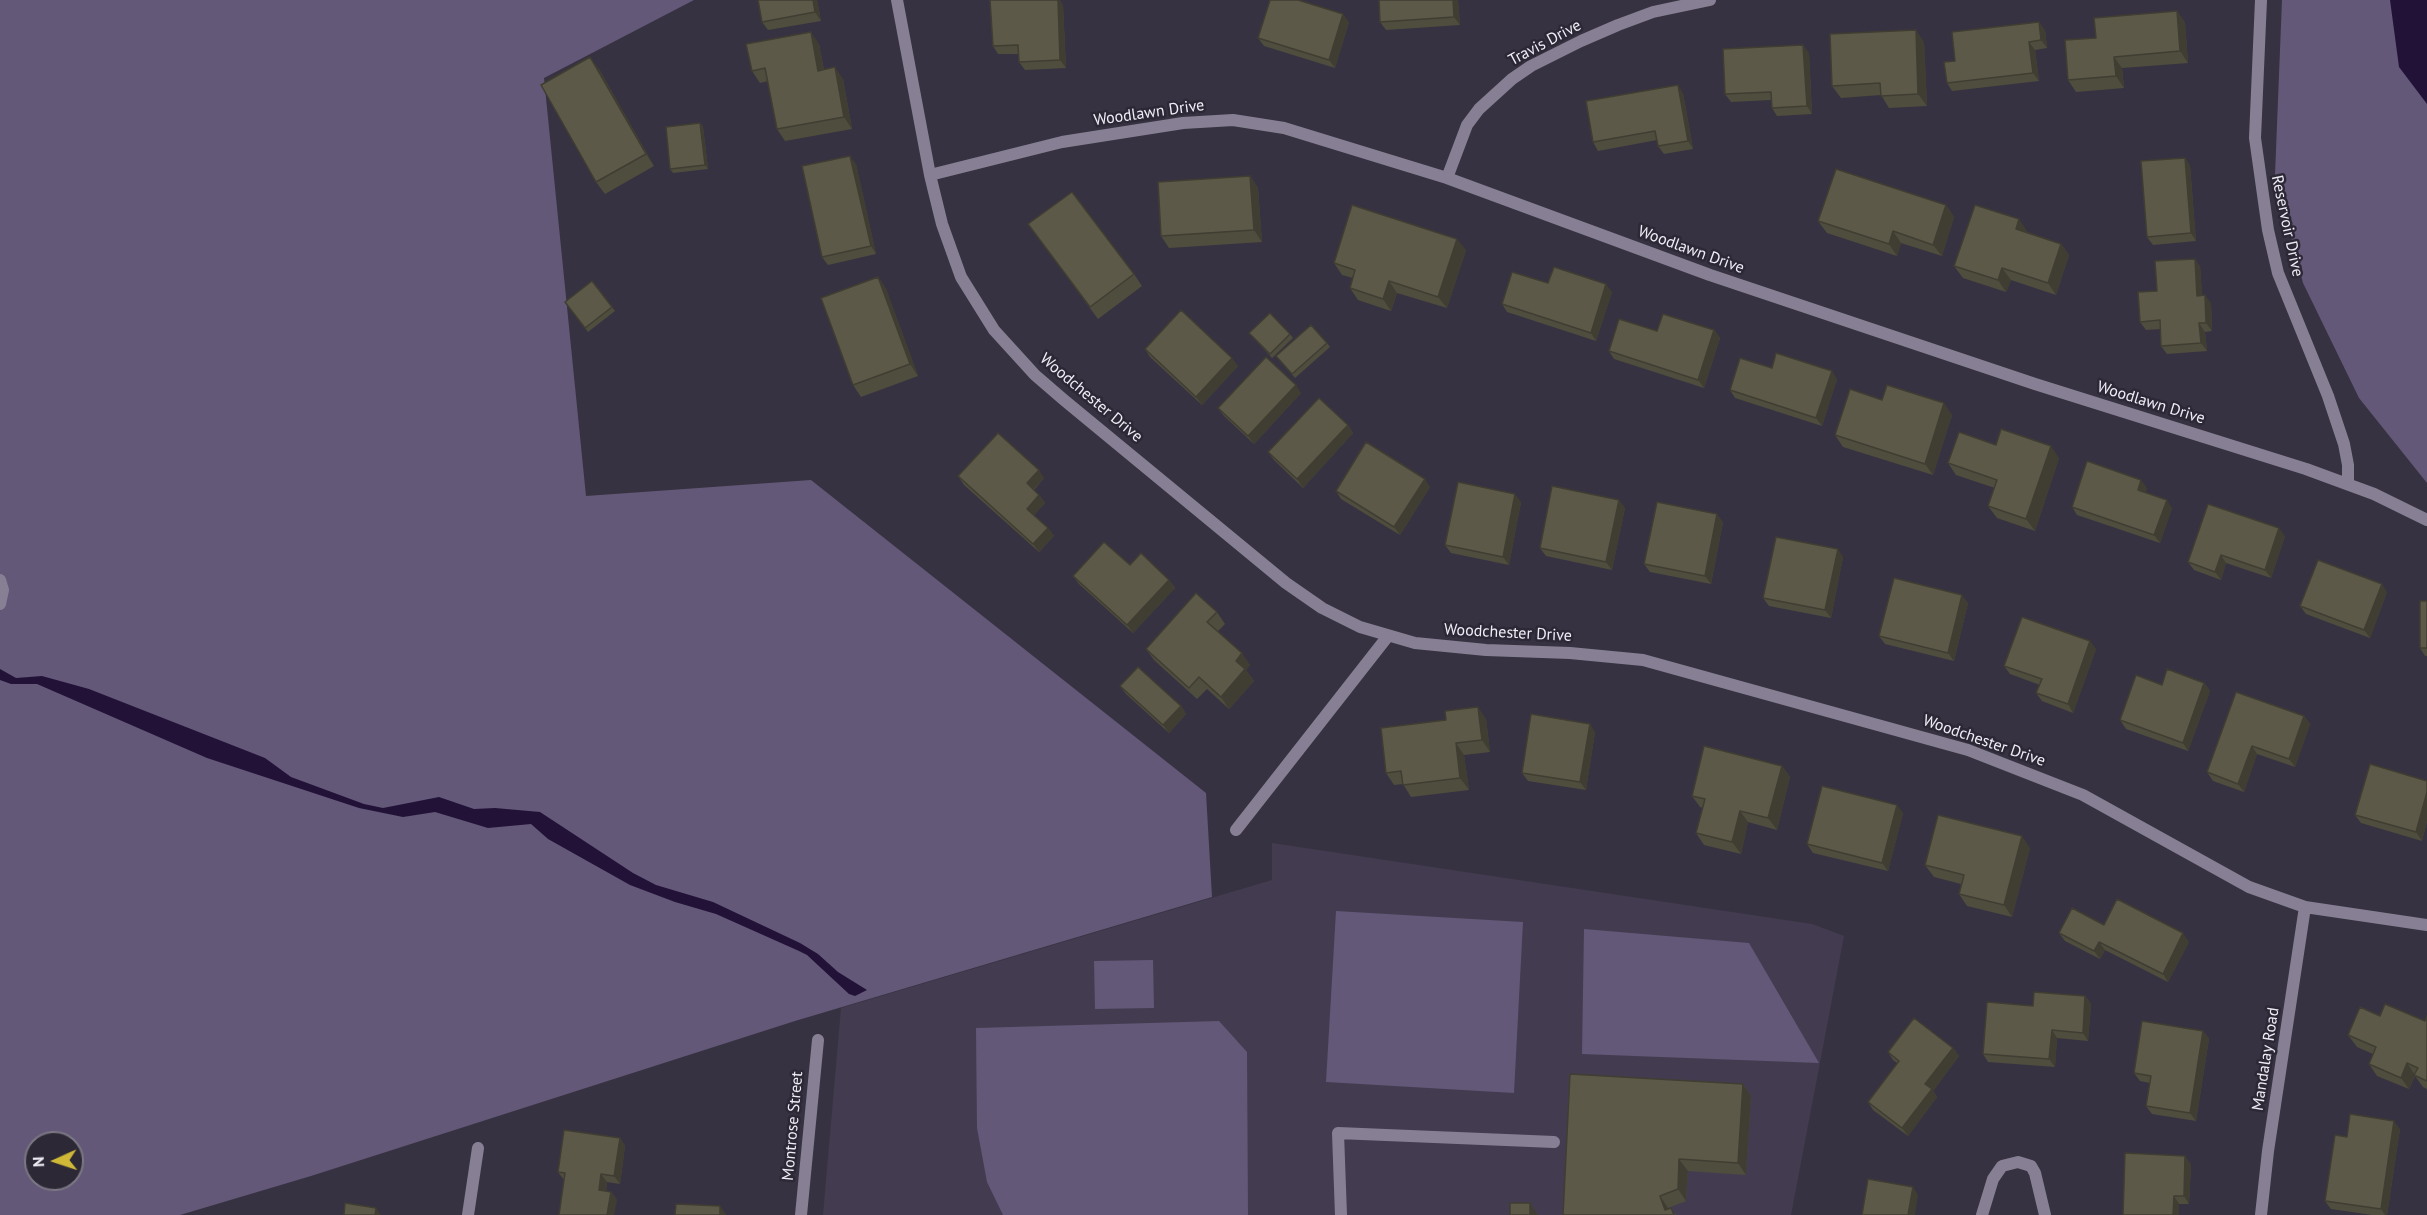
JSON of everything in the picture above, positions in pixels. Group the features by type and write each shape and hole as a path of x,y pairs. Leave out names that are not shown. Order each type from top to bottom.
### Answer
{"street":[{"name":"Woodchester Drive","path":"897,0 930,175 942,224 961,277 994,330 1035,375 1286,583 1322,608 1360,627 1388,636 1447,647 1570,653 1643,660 1968,750 2083,795 2239,882 2306,907 2427,926"},
{"name":"Travis Drive","path":"1447,178 1467,125 1493,95 1521,73 1581,41 1618,25 1653,12 1710,0"},
{"name":"Reservoir Drive","path":"2261,0 2255,138 2268,230 2278,273 2328,396 2344,444 2348,465 2348,484"},
{"name":"Woodlawn Drive","path":"930,175 1062,142 1183,123 1233,120 1284,128 1447,178 1722,279 2035,384 2348,484 2427,520"},
{"path":"0,580 3,590 0,604"},
{"path":"1236,830 1388,636"},
{"name":"Mandalay Road","path":"2261,1215 2268,1151 2306,907"},
{"name":"Montrose Street","path":"801,1215 818,1040"},
{"path":"1341,1215 1338,1132 1554,1142"},
{"path":"468,1215 478,1148"},
{"path":"1982,1215 1993,1179 2002,1166 2018,1162 2031,1166 2035,1173 2045,1215"}],"shaded area":[{"path":"0,0 694,0 544,78 586,496 811,480 1206,793 1212,897 795,1021 311,1176 180,1215 0,1215"},
{"path":"2282,0 2427,0 2427,483 2359,398 2303,283 2275,175"},
{"path":"2390,0 2427,0 2427,104 2399,67"},
{"path":"0,669 16,678 42,676 89,689 265,758 291,777 364,804 383,808 439,797 474,809 495,808 540,812 633,873 656,885 713,902 800,943 818,954 838,972 867,990 855,996 849,994 807,955 716,914 630,885 548,839 531,824 488,828 435,812 403,817 359,808 207,758 37,684 11,684 0,680"},
{"path":"1272,843 1812,924 1844,936 1791,1215 823,1215 841,1008 1272,880"},
{"path":"1336,911 1523,922 1514,1093 1326,1082"},
{"path":"1584,929 1749,943 1819,1063 1582,1054"},
{"path":"1153,960 1154,1008 1095,1009 1094,961"},
{"path":"1219,1021 1247,1052 1248,1215 1003,1215 987,1182 977,1128 976,1028"}],"building":[{"path":"758,0 813,0 815,12 762,22"},
{"path":"990,0 1058,0 1060,60 1019,62 1018,45 993,46"},
{"path":"1270,0 1298,0 1343,14 1329,60 1258,38"},
{"path":"1379,0 1453,0 1454,17 1380,22"},
{"path":"2177,11 2180,51 2114,57 2116,76 2068,80 2065,40 2096,38 2094,18"},
{"path":"2039,22 2041,40 2029,42 2033,73 1947,83 1944,62 1955,61 1952,32"},
{"path":"1916,30 1918,94 1881,96 1880,83 1832,86 1830,34"},
{"path":"811,32 818,71 835,67 844,117 777,129 765,68 752,71 746,44"},
{"path":"1803,45 1807,106 1772,108 1771,92 1725,94 1723,49"},
{"path":"590,57 646,154 596,182 541,85"},
{"path":"1678,85 1688,141 1658,146 1655,131 1593,142 1586,101"},
{"path":"700,123 705,165 670,169 666,127"},
{"path":"850,156 871,246 822,257 802,166"},
{"path":"2185,158 2191,233 2147,237 2141,161"},
{"path":"1836,169 1946,205 1933,245 1893,231 1889,244 1818,221"},
{"path":"1250,176 1254,230 1161,236 1158,182"},
{"path":"1072,192 1134,274 1090,307 1028,224"},
{"path":"1352,205 1457,239 1438,297 1389,281 1383,299 1350,288 1355,270 1334,263"},
{"path":"1975,205 2019,219 2016,229 2061,244 2048,283 2002,268 1998,280 1954,266"},
{"path":"2195,259 2197,296 2205,295 2206,323 2199,323 2201,343 2161,346 2160,320 2140,322 2138,292 2157,291 2155,261"},
{"path":"1554,267 1606,284 1591,333 1502,304 1512,272 1548,283"},
{"path":"878,277 910,364 853,385 821,298"},
{"path":"592,281 612,307 585,328 565,302"},
{"path":"1181,310 1232,358 1196,397 1145,349"},
{"path":"1270,313 1290,334 1270,354 1249,333"},
{"path":"1663,314 1714,330 1698,380 1609,351 1619,319 1657,331"},
{"path":"1311,325 1327,343 1292,374 1276,356"},
{"path":"1776,353 1832,371 1816,418 1730,390 1740,358 1772,368"},
{"path":"1266,357 1296,385 1248,436 1218,408"},
{"path":"1887,385 1944,403 1925,464 1835,435 1850,389 1882,400"},
{"path":"1319,398 1348,425 1297,479 1268,452"},
{"path":"2001,429 2051,446 2026,519 1988,506 1997,480 1948,463 1959,432 1996,445"},
{"path":"998,433 1039,470 1027,483 1039,495 1027,509 1048,528 1033,544 958,476"},
{"path":"1366,442 1425,479 1394,527 1336,491"},
{"path":"2087,461 2141,480 2138,490 2167,500 2154,535 2072,507"},
{"path":"1458,482 1515,494 1503,557 1445,545"},
{"path":"1552,486 1619,500 1606,562 1540,548"},
{"path":"1657,502 1717,514 1705,576 1644,564"},
{"path":"2208,504 2279,528 2265,570 2221,555 2215,572 2188,562"},
{"path":"1776,537 1838,549 1825,610 1763,598"},
{"path":"1104,542 1130,565 1141,553 1169,580 1127,625 1073,576"},
{"path":"2318,560 2382,584 2364,630 2300,606"},
{"path":"1894,578 1962,595 1948,653 1879,636"},
{"path":"1196,593 1217,612 1207,622 1242,653 1236,661 1245,669 1221,697 1199,677 1189,688 1146,649"},
{"path":"2420,601 2427,601 2427,648 2420,648"},
{"path":"2022,617 2090,641 2068,704 2036,693 2042,679 2004,666"},
{"path":"1138,667 1181,706 1163,725 1120,686"},
{"path":"2167,669 2204,683 2183,743 2120,720 2136,675 2162,685"},
{"path":"2236,692 2304,716 2289,759 2252,746 2238,784 2207,772"},
{"path":"1478,707 1482,740 1456,743 1460,778 1403,785 1401,771 1386,773 1381,728 1446,720 1445,711"},
{"path":"1531,714 1590,724 1580,782 1522,773"},
{"path":"1704,746 1782,766 1768,818 1740,811 1732,842 1696,833 1705,799 1692,796"},
{"path":"2370,764 2427,781 2427,792 2416,832 2355,815"},
{"path":"1822,786 1897,805 1882,863 1807,844"},
{"path":"1938,815 2022,836 2004,905 1959,894 1964,875 1925,865"},
{"path":"2117,899 2183,933 2163,974 2099,942 2094,951 2059,933 2072,908 2104,925"},
{"path":"2034,992 2085,996 2083,1033 2052,1030 2049,1059 1983,1054 1987,1002 2033,1006"},
{"path":"2385,1004 2425,1021 2427,1016 2427,1081 2414,1075 2418,1068 2407,1063 2401,1078 2369,1064 2376,1047 2348,1035 2360,1007 2380,1016"},
{"path":"1914,1018 1953,1048 1925,1084 1932,1089 1902,1128 1868,1102 1899,1061 1888,1052"},
{"path":"2142,1021 2203,1031 2190,1113 2146,1106 2151,1076 2134,1073"},
{"path":"1570,1074 1743,1084 1738,1163 1679,1159 1678,1189 1660,1196 1665,1210 1671,1208 1674,1215 1563,1215"},
{"path":"2350,1114 2394,1121 2381,1209 2325,1201 2335,1135 2347,1137"},
{"path":"564,1130 620,1138 614,1176 601,1174 599,1190 611,1192 607,1215 559,1215 565,1173 558,1172"},
{"path":"2125,1153 2185,1156 2184,1196 2174,1196 2173,1215 2123,1215"},
{"path":"1868,1179 1913,1187 1908,1215 1862,1215"},
{"path":"345,1203 376,1208 375,1215 344,1215"},
{"path":"1510,1203 1530,1203 1530,1215 1510,1215"},
{"path":"676,1204 720,1206 720,1215 675,1215"}]}
